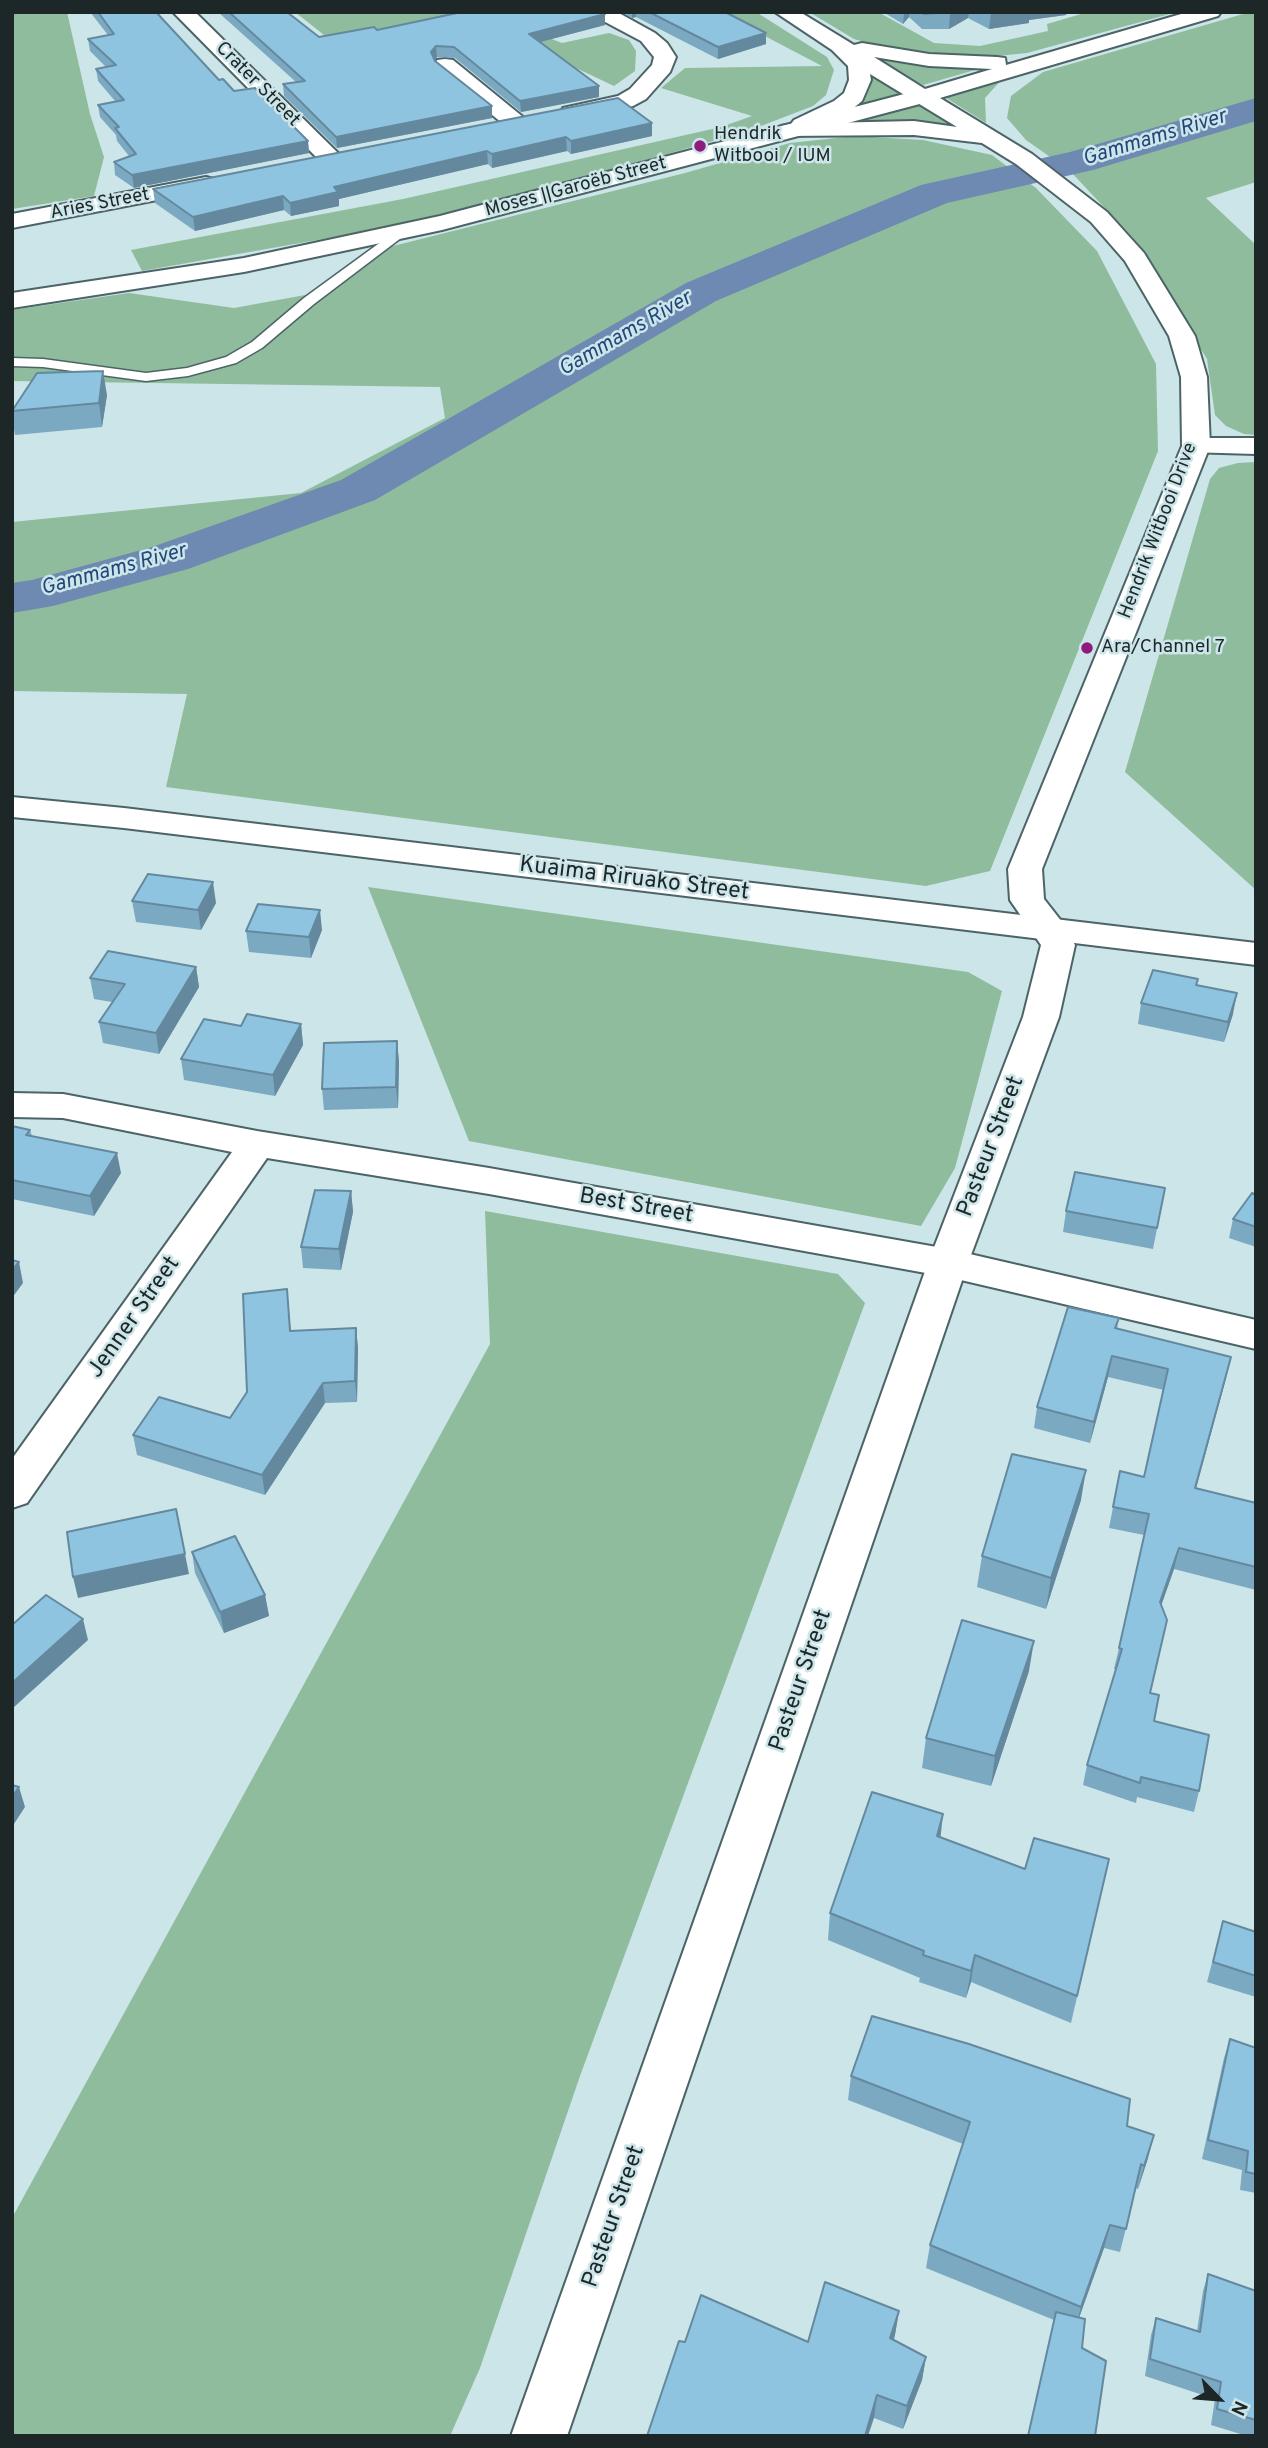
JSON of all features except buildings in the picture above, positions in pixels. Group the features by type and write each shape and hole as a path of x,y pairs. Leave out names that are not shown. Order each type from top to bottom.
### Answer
{"street":[{"name":"Crater Street","path":"183,12 331,159"},
{"path":"489,127 625,101 638,94 662,67 665,57 660,47 648,37 601,12"},
{"name":"Hendrik Witbooi Drive","path":"785,12 998,142 1063,187 1099,217 1135,258 1182,336 1194,377 1196,446 1025,869 1027,900 1050,929"},
{"name":"Moses ǁGaroëb Street","path":"12,301 244,265 400,232 923,96 1211,12"},
{"path":"840,45 951,62 1031,64"},
{"path":"787,132 819,119 854,96 860,80 859,65 840,45"},
{"path":"787,132 872,127 915,128 998,142 991,104 1031,64"},
{"path":"445,65 515,122"},
{"path":"304,164 357,153"},
{"name":"Aries Street","path":"12,221 222,181"},
{"path":"1196,446 1256,446"},
{"name":"Kuaima Riruako Street","path":"12,807 124,818 1256,954"},
{"name":"Pasteur Street","path":"539,2436 948,1263 1041,1017 1059,945 1050,929"},
{"name":"Best Street","path":"12,1104 63,1107 257,1144 502,1184 948,1263 1256,1335"},
{"name":"Jenner Street","path":"12,1492 257,1144"}],"lane":[{"path":"12,362 43,363 146,377 188,372 231,360 257,345 309,301 400,232"}],"green space":[{"path":"12,12 67,12 90,114 104,157 94,196 12,209"},
{"path":"295,12 481,12 562,43 609,33 629,40 636,51 635,71 614,86 506,35 324,35"},
{"path":"719,12 756,12 827,57 834,70 826,95 813,106 748,131 509,199 374,230 142,271 131,250 403,199 721,127 752,116 661,88 685,68 822,66"},
{"path":"809,12 878,12 934,43 980,46 1048,31 1047,24 1088,12 1177,12 1027,53 977,58 917,53 878,46 854,39"},
{"path":"1256,12 1256,182 1206,198 1256,245 1256,435 1244,434 1226,426 1215,415 1207,359 1132,237 1070,171 1026,140 1007,118 1011,96 1043,72"},
{"path":"864,53 996,64 923,85"},
{"path":"860,65 904,93 843,110"},
{"path":"1003,78 985,98 986,123 943,96"},
{"path":"917,104 966,134 842,126"},
{"path":"855,136 923,140 992,155 1036,188 1097,251 1156,364 1158,451 990,871 926,886 166,787 187,694 12,691 12,522 301,493 445,418 440,387 12,381 12,310 129,293 234,308 316,293 373,251 685,173 790,143"},
{"path":"1256,462 1256,890 1125,772 1210,479 1219,468"},
{"path":"368,887 968,972 1002,991 955,1168 921,1226 469,1141"},
{"path":"485,1211 838,1274 865,1303 580,2076 480,2368 450,2436 12,2436 12,2218 490,1344"}],"waterway":[{"name":"Gammams River","path":"12,598 35,595 170,558 358,490 701,292 935,194 1079,162 1256,109"}],"place":[{"name":"Hendrik Witbooi / IUM","path":"700,146"},
{"name":"Ara/Channel 7","path":"1087,648"}]}
